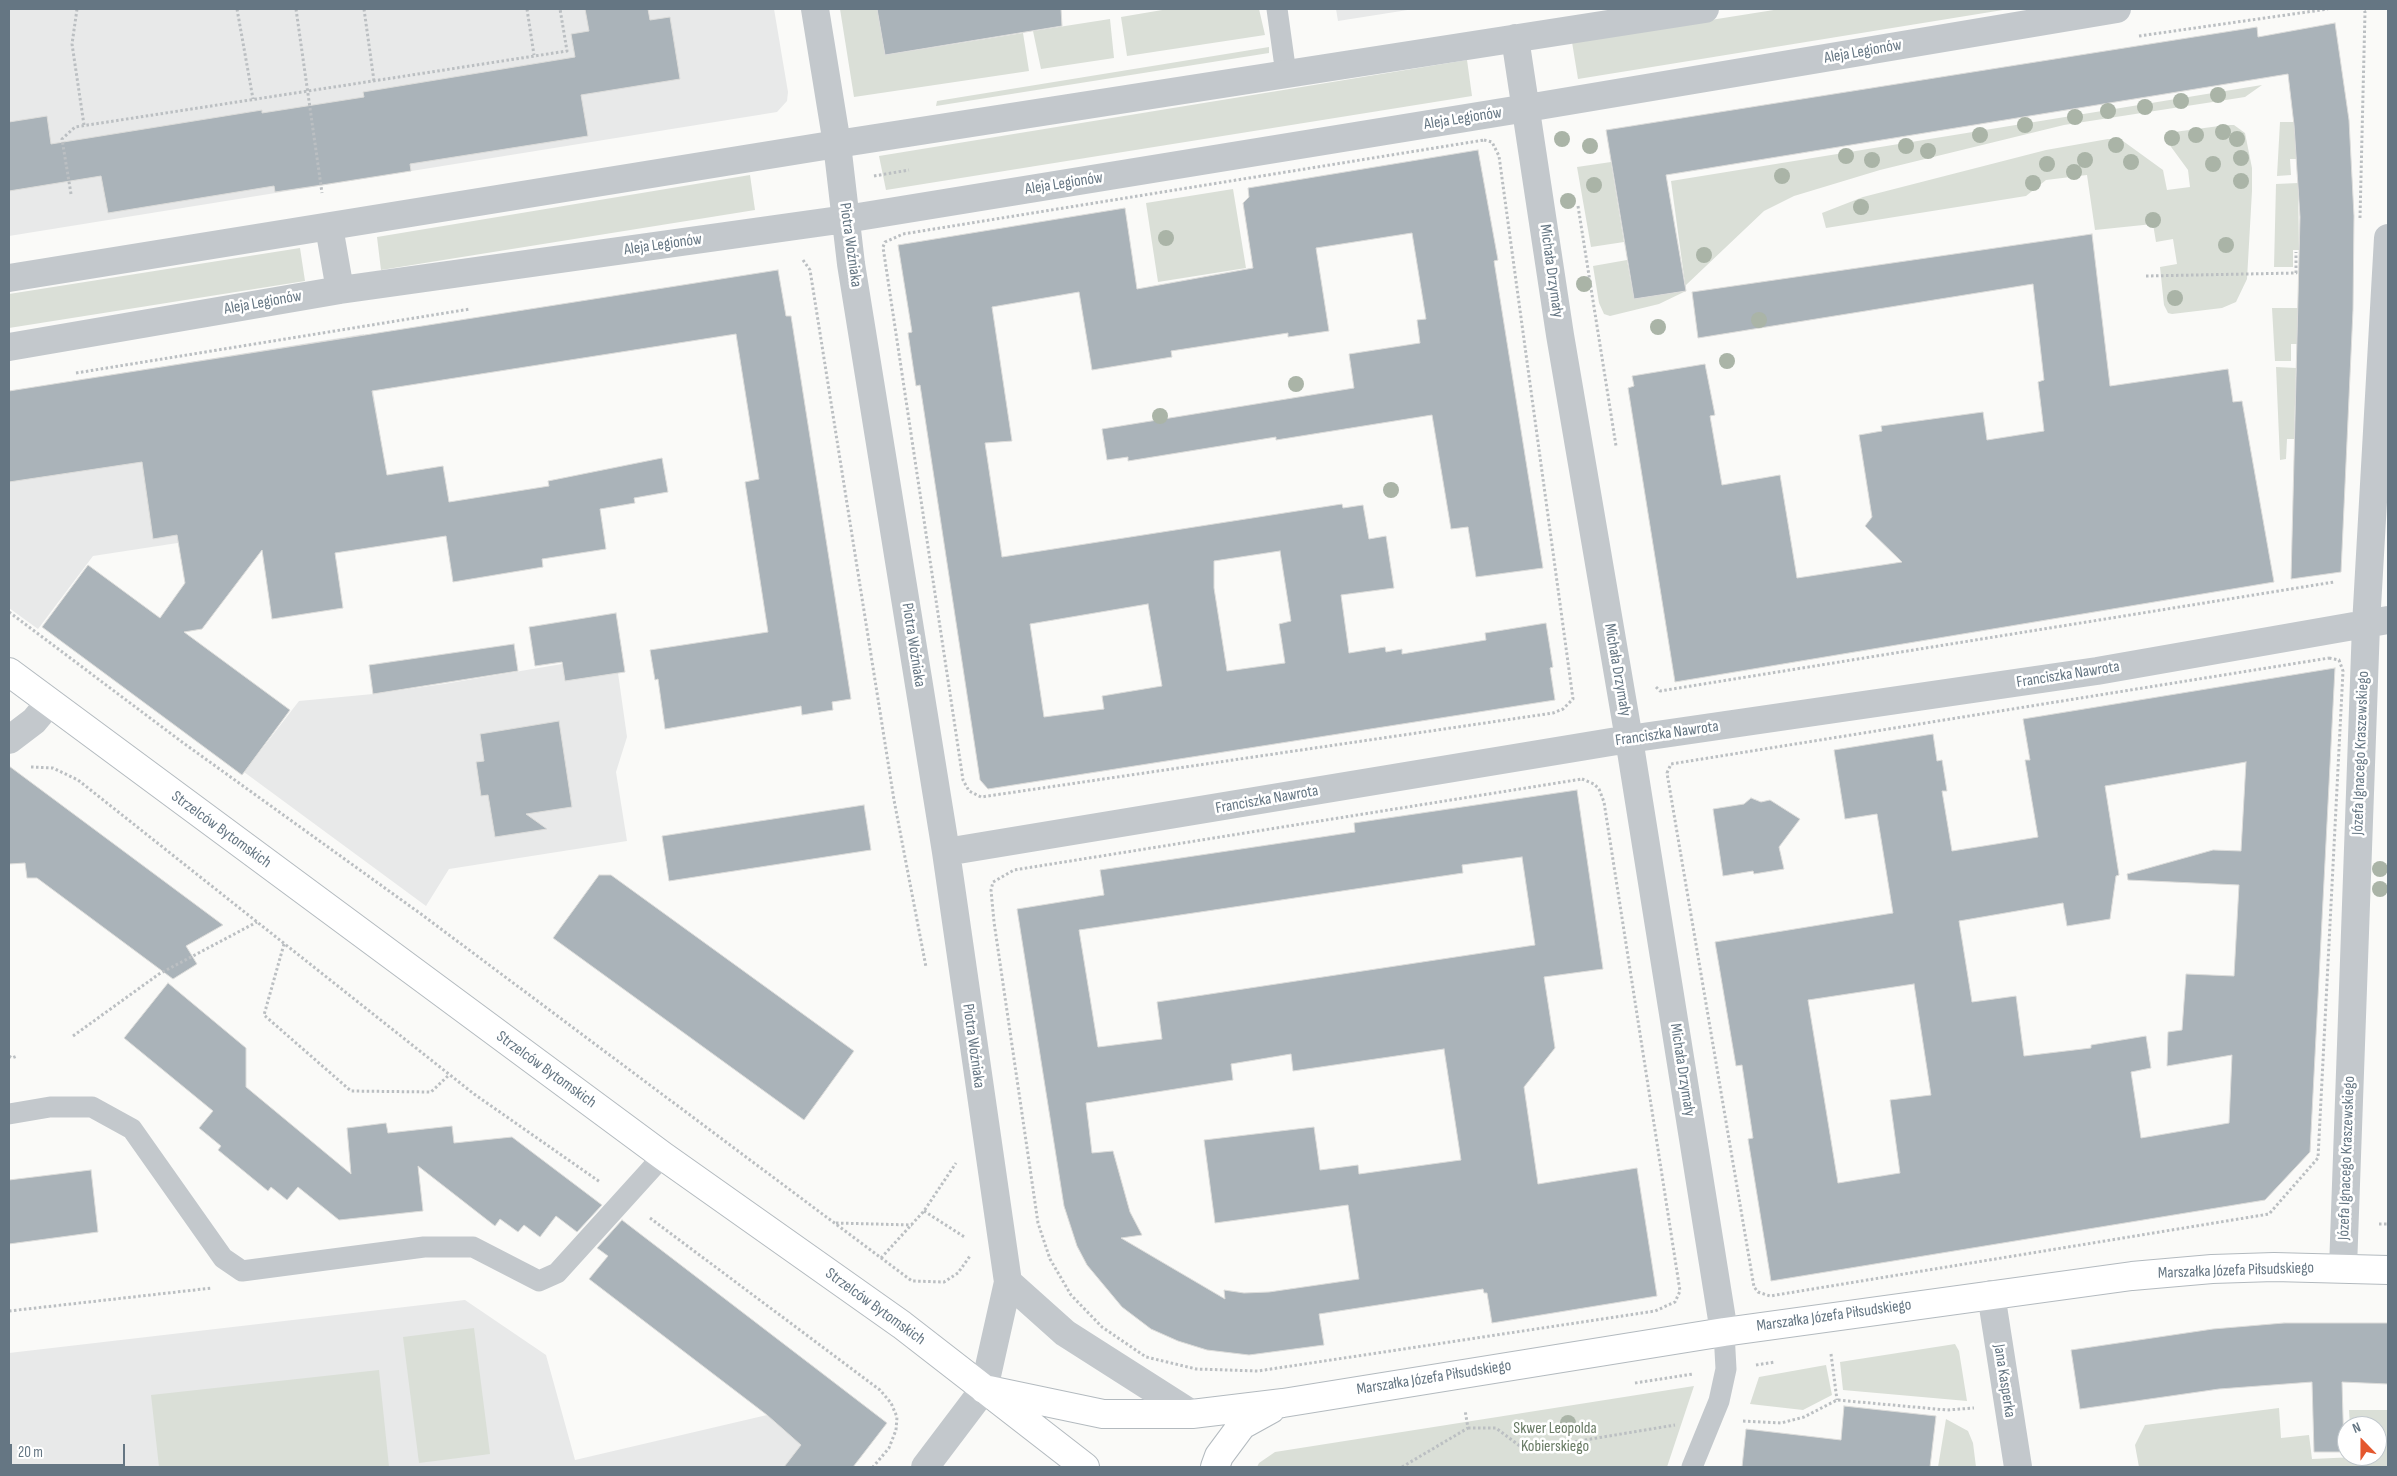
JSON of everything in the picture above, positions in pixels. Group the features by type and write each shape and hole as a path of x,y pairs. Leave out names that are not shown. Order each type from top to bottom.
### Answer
{"street":[{"name":"Piotra Woźniaka","path":"816,9 837,144 846,219 946,852 1008,1282 984,1389"},
{"path":"9,278 837,144 1705,9"},
{"name":"Aleja Legionów","path":"9,346 340,290 846,219 2117,9"},
{"name":"Michała Drzymały","path":"1515,38 1560,336 1629,739 1724,1332"},
{"path":"329,227 340,290"},
{"name":"Józefa Ignacego Kraszewskiego","path":"2343,1268 2377,623 2388,238"},
{"name":"Franciszka Nawrota","path":"946,852 1629,739 2098,671 2377,623"},
{"name":"Strzelców Bytomskich","path":"9,672 663,1156 866,1298 1085,1467"},
{"path":"9,740 34,721 50,703"},
{"name":"Marszałka Józefa Piłsudskiego","path":"984,1389 1103,1414 1192,1414 1284,1403 1724,1332 1991,1294 2212,1269 2274,1267 2388,1270"},
{"path":"1008,1282 1065,1333 1192,1414"},
{"name":"Jana Kasperka","path":"1991,1294 2018,1467"},
{"path":"925,1467 984,1389"},
{"name":"Marszałka Józefa Piłsudskiego","path":"1215,1467 1218,1456 1242,1425 1284,1403"}],"lane":[{"path":"1277,9 1286,74"},
{"path":"9,1114 50,1107 92,1107 132,1129 223,1258 242,1271 424,1247 474,1247 539,1281 557,1273 663,1156"},
{"path":"1692,1467 1719,1401 1726,1370 1724,1332"}],"path":[{"path":"77,9 72,44 84,125"},
{"path":"237,9 253,99"},
{"path":"296,9 322,193"},
{"path":"364,9 374,81"},
{"path":"527,9 534,55"},
{"path":"71,194 62,139 75,127 566,51 560,9"},
{"path":"2133,37 2328,9"},
{"path":"1484,140 1492,142 1497,148 1573,699 1563,709 1543,714 981,797 969,791 963,780 884,253 885,242 903,234 1484,140"},
{"path":"312,194 332,191"},
{"path":"1577,203 1616,447"},
{"path":"2146,276 2296,273 2296,252"},
{"path":"796,256 802,259 810,270 893,790 927,974"},
{"path":"68,374 472,308"},
{"path":"1654,683 1660,692 2334,582"},
{"path":"9,612 182,742 421,914 912,1280 944,1282 958,1273 973,1250"},
{"path":"2329,658 2339,660 2343,671 2318,1158 2269,1214 1770,1296 1758,1292 1754,1287 1667,773 1671,764 2329,658"},
{"path":"23,769 30,767 53,768 78,780 449,1075 624,1199 880,1390 891,1403 897,1417 896,1430 889,1448 873,1467"},
{"path":"1582,779 1594,784 1599,789 1604,802 1680,1291 1678,1298 1675,1302 1655,1311 1278,1369 1258,1371 1196,1369 1146,1357 1102,1327 1071,1295 1050,1259 1038,1223 994,922 991,890 993,882 1014,870 1582,779"},
{"path":"73,1036 160,974 257,922"},
{"path":"284,944 264,1015 351,1091 431,1092 449,1075"},
{"path":"9,1056 12,1058 17,1056"},
{"path":"881,1258 924,1211 960,1157 961,1166"},
{"path":"924,1211 973,1242"},
{"path":"835,1223 912,1225"},
{"path":"9,1311 214,1288 242,1271"},
{"path":"1822,1355 1841,1352"},
{"path":"1831,1354 1837,1400"},
{"path":"1629,1384 1783,1361"},
{"path":"1973,1399 1976,1418"},
{"path":"1455,1411 1475,1408"},
{"path":"1402,1467 1468,1428 1465,1410"}],"shaded area":[{"path":"9,9 774,9 788,92 787,101 777,112 9,236"},
{"path":"1336,9 1414,9 1338,21"},
{"path":"364,334 392,510 93,556 38,629 9,608 9,391"},
{"path":"562,664 565,681 618,673 627,737 616,772 627,841 449,869 426,906 244,772 299,701 373,694"},
{"path":"465,1300 546,1355 575,1460 767,1415 808,1362 887,1423 853,1467 9,1467 9,1353"}],"green space":[{"path":"840,9 877,9 885,55 1023,33 1029,71 854,97"},
{"path":"1168,9 1259,9 1265,35 1127,56 1121,17"},
{"path":"1780,9 2009,9 1578,79 1572,42"},
{"path":"1110,19 1114,58 1041,69 1033,31"},
{"path":"1269,47 1269,53 936,106 937,101"},
{"path":"1467,60 1472,96 886,190 879,156"},
{"path":"2262,85 2245,97 2064,125 1880,170 1794,196 1764,211 1686,285 1686,291 1671,181"},
{"path":"2280,122 2294,122 2297,159 2290,159 2291,175 2277,176"},
{"path":"2234,125 2245,133 2252,168 2252,191 2247,279 2236,302 2222,308 2168,313 2164,305 2160,267 2177,264 2173,239 2156,242 2153,224 2095,230 2087,175 2046,180 2026,196 1826,228 1822,213 1863,197 2046,150 2108,139 2123,141 2163,170 2167,190 2190,187 2188,170 2166,140 2169,134"},
{"path":"1611,162 1624,242 1591,247 1577,167"},
{"path":"750,175 755,210 381,270 377,237"},
{"path":"2298,183 2299,250 2293,250 2293,267 2274,267 2276,184"},
{"path":"1233,189 1246,268 1158,282 1146,203"},
{"path":"300,248 305,281 9,328 9,294"},
{"path":"1627,260 1634,299 1686,291 1659,304 1610,316 1604,314 1599,303 1593,266"},
{"path":"2272,308 2298,308 2297,344 2291,344 2291,361 2275,361"},
{"path":"2276,367 2296,368 2294,439 2287,439 2286,459 2280,460"},
{"path":"474,1328 490,1454 419,1463 403,1337"},
{"path":"1955,1344 1959,1351 1967,1401 1843,1390 1840,1362"},
{"path":"1826,1365 1832,1395 1803,1410 1750,1404 1759,1377"},
{"path":"379,1370 389,1467 159,1467 151,1395"},
{"name":"Skwer Leopolda Kobierskiego","path":"1694,1386 1667,1467 1257,1467 1259,1463 1275,1452"},
{"path":"2279,1408 2281,1438 2309,1435 2312,1459 2337,1458 2337,1466 2387,1466 2387,1416 2349,1416 2349,1410 2388,1410 2388,1467 2139,1467 2135,1445 2145,1425"},
{"path":"1946,1419 1968,1431 1973,1443 1976,1467 1938,1467"}],"building":[{"path":"585,9 648,9 650,20 670,17 680,79 581,95 588,136 410,164 411,171 275,192 274,186 108,213 101,176 9,191 9,122 47,116 51,144 262,110 262,113 364,97 363,92 575,57 571,34 589,31"},
{"path":"877,9 1061,9 1062,26 885,55"},
{"path":"2335,23 2349,120 2354,216 2353,310 2341,572 2291,579 2300,217 2294,125 2288,74 1666,175 1686,291 1634,299 1606,130 2257,27 2258,37"},
{"path":"1478,150 1498,260 1494,261 1543,568 1476,577 1468,527 1451,529 1432,415 1276,440 1276,437 1128,461 1128,457 1107,460 1102,429 1354,388 1349,354 1420,343 1417,320 1426,319 1412,233 1316,248 1329,331 1288,337 1288,333 1171,351 1172,357 1092,370 1079,292 992,307 1012,441 985,443 1002,557 1342,504 1343,508 1363,505 1369,539 1386,536 1394,588 1341,595 1349,653 1385,647 1386,652 1402,649 1402,654 1486,640 1485,633 1546,623 1553,667 1550,668 1555,700 988,789 980,780 920,385 916,386 908,333 912,332 898,245 1125,208 1137,289 1253,268 1243,203 1249,197 1248,188","holes":["1280,551 1291,621 1279,624 1285,663 1227,671 1214,588 1214,561","1148,604 1162,686 1102,696 1104,709 1044,717 1030,624"]},
{"path":"2092,234 2110,386 2228,369 2233,402 2242,401 2274,582 1675,682 1628,388 1634,386 1632,376 1705,364 1715,415 1710,416 1722,485 1780,475 1797,578 1902,562 1865,526 1872,517 1859,435 1882,431 1881,426 1983,412 1987,440 2044,431 2038,382 2044,380 2033,284 1698,338 1692,292"},
{"path":"778,270 786,316 791,316 851,699 832,702 833,710 802,715 801,706 665,729 658,679 655,680 650,650 768,632 745,482 759,479 736,334 372,391 387,475 443,466 449,502 549,486 548,481 662,458 668,492 634,498 635,503 600,509 606,549 542,559 543,567 453,582 446,536 335,553 343,608 272,619 262,550 202,629 184,632 290,710 242,775 42,627 88,565 160,618 185,583 177,535 153,539 142,462 9,482 9,391"},
{"path":"616,613 625,672 565,681 562,662 535,666 529,627"},
{"path":"514,644 518,671 373,694 369,665"},
{"path":"2335,668 2310,1152 2265,1200 1771,1281 1748,1139 1753,1138 1742,1065 1736,1066 1715,942 1893,913 1877,814 1845,819 1834,750 1933,734 1937,761 1942,760 1947,791 1942,791 1952,851 2038,837 2025,760 2030,760 2023,719","holes":["2246,762 2241,851 2213,850 2127,874 2128,880 2239,885 2234,976 2186,974 2182,1030 2168,1032 2167,1066 2232,1055 2229,1123 2141,1138 2131,1072 2151,1068 2146,1036 2091,1045 2091,1048 2024,1056 2016,996 1972,1002 1959,921 2063,903 2067,926 2110,919 2116,876 2119,875 2105,786","1914,984 1931,1095 1890,1100 1900,1173 1838,1183 1808,1000"]},
{"path":"559,721 572,807 526,814 547,829 495,837 488,795 481,796 476,762 484,761 480,734"},
{"path":"9,766 223,925 186,946 197,964 173,979 37,878 27,878 25,863 9,864"},
{"path":"1577,790 1603,969 1544,977 1555,1048 1524,1087 1538,1184 1637,1168 1657,1296 1492,1323 1487,1293 1484,1293 1483,1289 1319,1314 1324,1345 1249,1355 1207,1350 1178,1341 1151,1329 1122,1307 1087,1265 1077,1246 1064,1206 1017,909 1104,895 1100,870 1355,832 1354,823","holes":["1522,857 1535,945 1157,1002 1162,1039 1098,1047 1079,930 1463,873 1462,865","1444,1049 1461,1160 1359,1174 1358,1165 1320,1170 1314,1127 1204,1140 1215,1223 1348,1205 1359,1279 1269,1292 1244,1293 1224,1290 1225,1299 1121,1238 1142,1235 1130,1212 1113,1151 1092,1153 1086,1103 1233,1080 1231,1064 1291,1054 1293,1071"]},
{"path":"1751,798 1761,802 1770,800 1800,819 1779,847 1784,869 1754,874 1753,871 1723,876 1713,809 1744,804"},
{"path":"864,805 871,850 669,881 662,836"},
{"path":"599,875 611,875 854,1051 804,1120 553,938"},
{"path":"168,983 246,1048 246,1087 351,1174 347,1128 386,1123 388,1133 452,1126 454,1143 512,1137 602,1205 577,1232 556,1216 540,1237 524,1225 518,1232 500,1219 495,1226 418,1166 423,1211 339,1220 298,1187 287,1200 271,1187 268,1191 218,1150 221,1146 199,1128 213,1111 124,1038"},
{"path":"91,1170 98,1232 9,1244 9,1180"},
{"path":"622,1220 887,1423 853,1467 784,1467 801,1445 767,1415 589,1279 608,1256 597,1248"},
{"path":"2284,1323 2388,1323 2388,1384 2342,1382 2343,1416 2337,1416 2337,1452 2314,1452 2312,1382 2219,1389 2080,1409 2071,1350 2213,1329"},
{"path":"1844,1406 1936,1416 1930,1467 1742,1467 1746,1429 1841,1440"}]}
